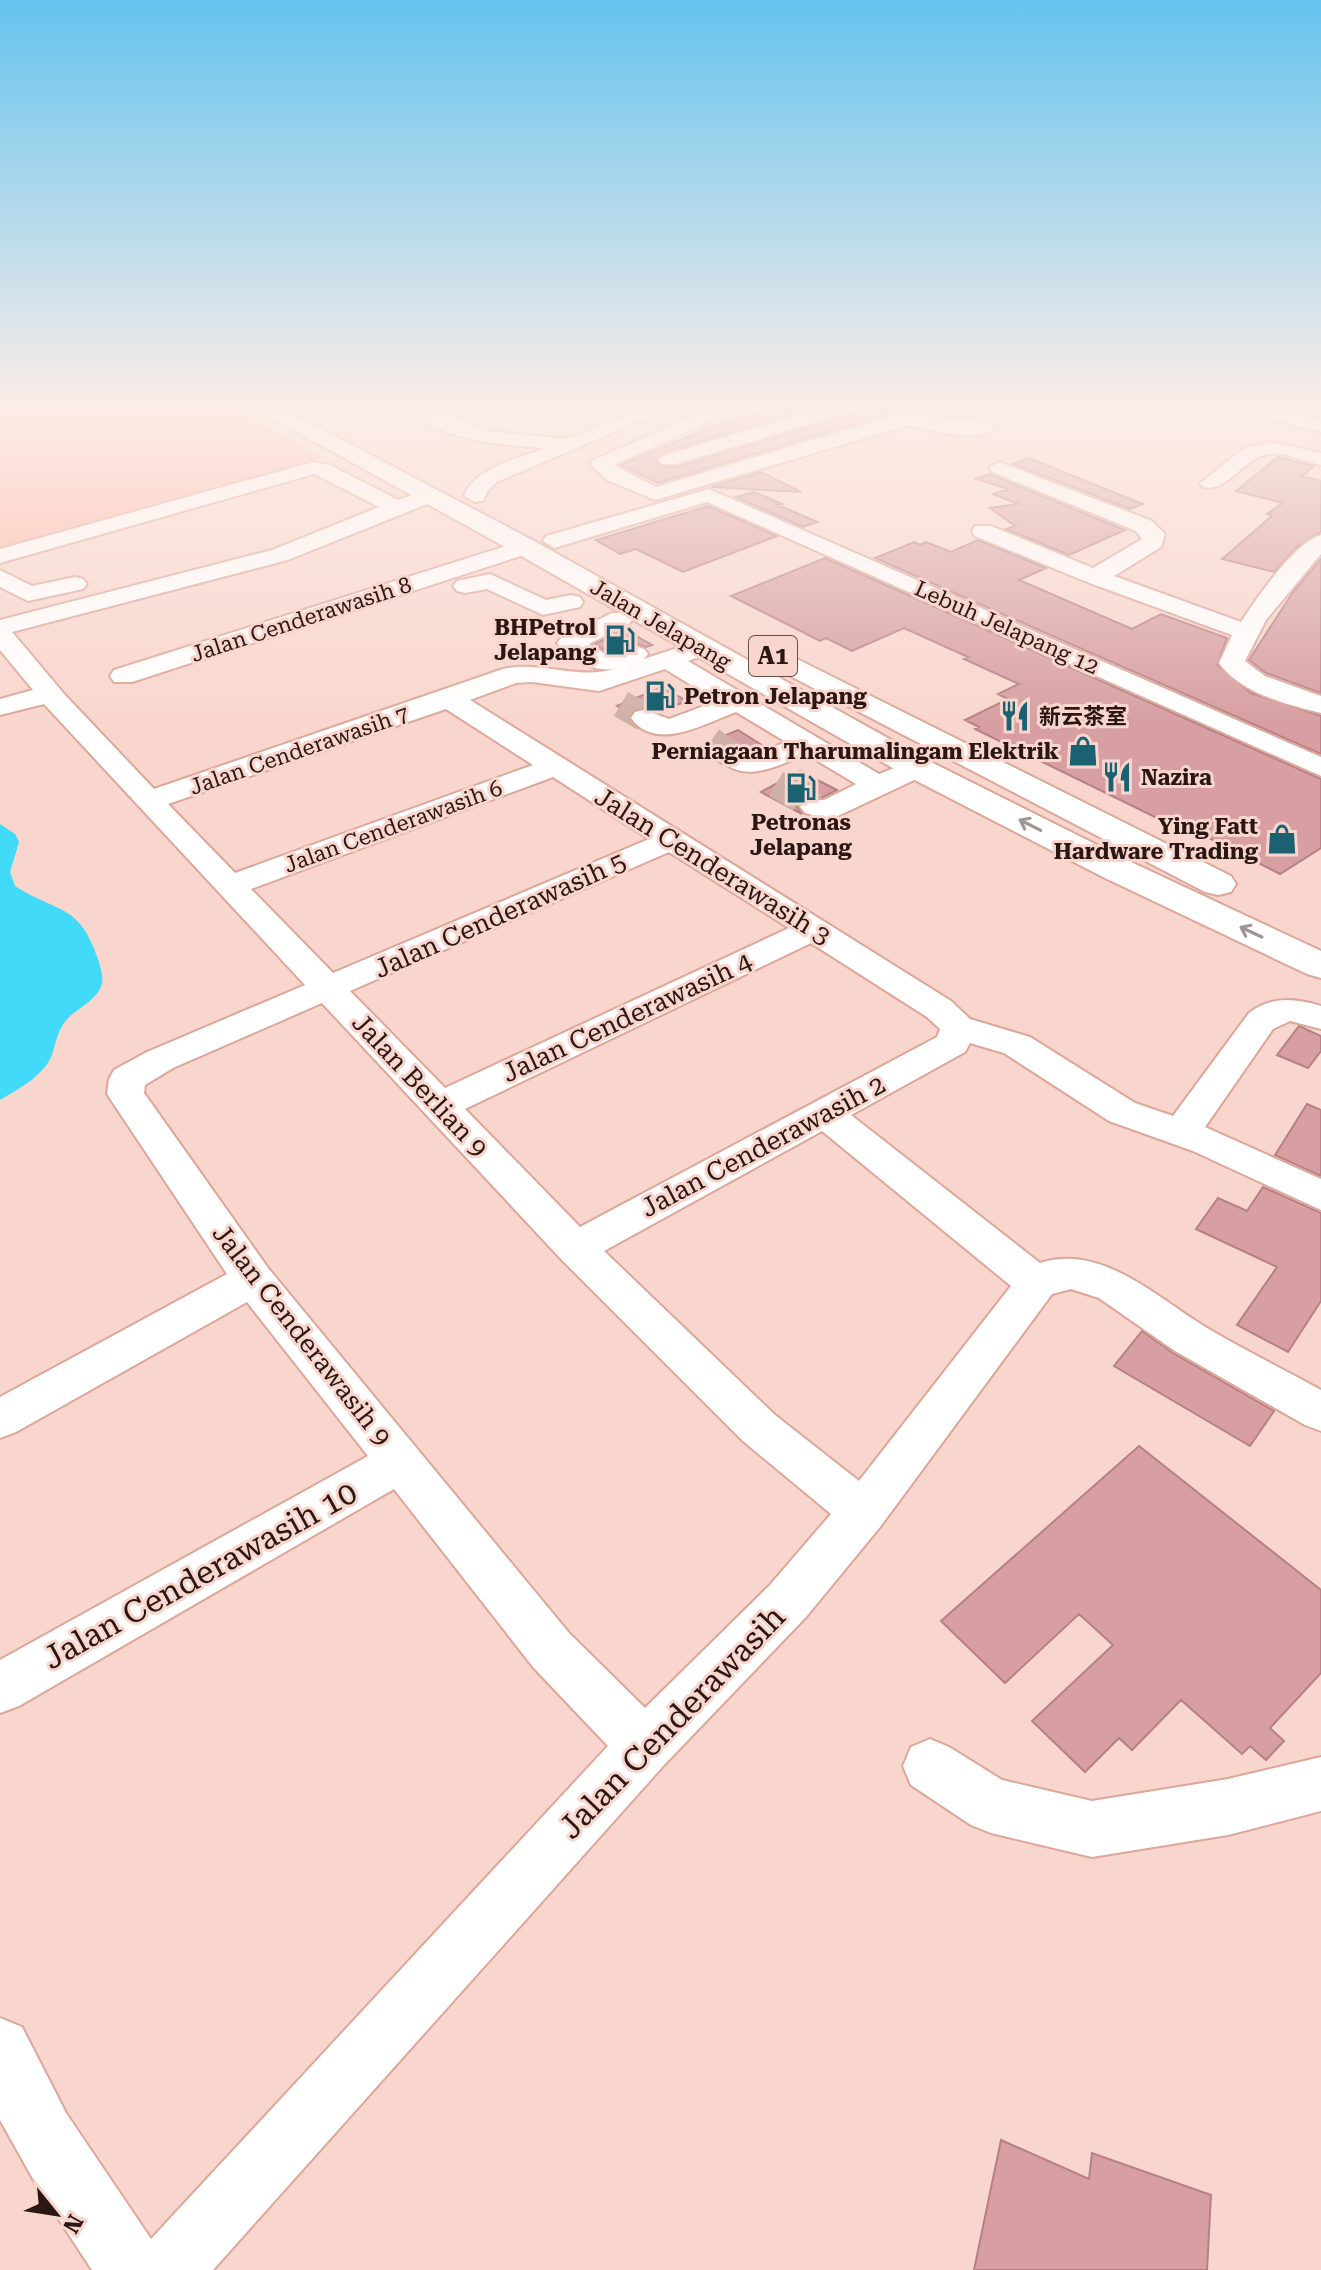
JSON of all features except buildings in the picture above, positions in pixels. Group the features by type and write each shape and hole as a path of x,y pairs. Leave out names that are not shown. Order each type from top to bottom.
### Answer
{"main road":[{"name":"Jalan Jelapang","path":"467,512 540,544 893,718 1016,783 1321,934"},
{"name":"Jalan Jelapang","path":"504,512 630,614 668,661 917,768 1118,870 1321,966"},
{"path":"893,718 925,750 926,758 917,768"},
{"path":"917,768 936,764 955,765 1016,783"}],"street":[{"path":"0,556 157,512"},
{"path":"0,631 280,555 387,512"},
{"name":"Lebuh Jelapang 12","path":"540,544 629,512"},
{"name":"Lebuh Jelapang 12","path":"747,512 1321,767"},
{"path":"1095,577 1153,542 1154,534 1144,526 1109,512"},
{"path":"983,531 1095,577 1246,632"},
{"path":"120,573 253,539"},
{"path":"1321,542 1305,555 1246,632 1233,654 1232,663 1256,682 1321,705"},
{"name":"Jalan Cenderawasih 8","path":"123,676 328,610 455,580 540,544"},
{"path":"0,577 28,594 90,581"},
{"path":"455,580 490,581 543,608 571,602"},
{"path":"60,588 76,609"},
{"path":"630,614 573,640 572,646 600,663 668,661 731,709 868,790"},
{"name":"Jalan Berlian 9","path":"0,631 50,694 149,801 575,1248 759,1428 863,1512"},
{"path":"621,704 612,697 668,661"},
{"name":"Jalan Cenderawasih 7","path":"149,801 512,675 532,674 599,683 668,661"},
{"path":"0,707 50,694"},
{"name":"Jalan Cenderawasih 3","path":"449,699 939,1009 955,1036"},
{"path":"645,718 665,728 731,709"},
{"path":"731,709 695,730 751,764 800,750"},
{"path":"776,784 761,774 800,750"},
{"name":"Jalan Cenderawasih 6","path":"232,885 554,767"},
{"path":"815,807 828,810 917,768"},
{"name":"Jalan Cenderawasih 5","path":"330,989 669,841"},
{"name":"Jalan Cenderawasih 4","path":"439,1106 814,929"},
{"name":"Jalan Cenderawasih 9","path":"330,989 160,1060 127,1079 125,1094 253,1279 551,1650 645,1746"},
{"path":"1181,1133 1261,1021 1272,1011 1287,1008 1321,1018"},
{"path":"955,1036 1017,1045 1122,1112 1181,1133 1321,1196"},
{"name":"Jalan Cenderawasih 2","path":"575,1248 824,1113 955,1036"},
{"path":"824,1113 1037,1283 1054,1274 1072,1273 1114,1287 1190,1339 1321,1412"},
{"path":"2,1411 253,1279"},
{"name":"Jalan Cenderawasih","path":"168,2270 645,1746 788,1601 863,1512 1037,1283"},
{"name":"Jalan Cenderawasih 10","path":"0,1688 400,1462"},
{"path":"930,1766 991,1805 1092,1829 1228,1807 1321,1784"},
{"path":"0,2049 15,2086 64,2171 132,2270"}],"shaded area":[{"path":"0,512 143,512 0,555"}],"water":[{"path":"0,824 15,834 19,842 10,872 15,886 75,919 91,941 102,978 97,994 64,1023 42,1071 0,1100"}],"tunnel":[{"path":"621,704 645,718"},
{"path":"711,741 730,754"},
{"path":"776,784 815,807"}],"place":[{"name":"BHPetrol Jelapang","path":"620,640"},
{"name":"Petron Jelapang","path":"660,696"},
{"name":"新云茶室","path":"1015,716"},
{"name":"Perniagaan Tharumalingam Elektrik","path":"1083,751"},
{"name":"Nazira","path":"1117,777"},
{"name":"Petronas Jelapang","path":"801,788"},
{"name":"Ying Fatt Hardware Trading","path":"1282,839"}]}
